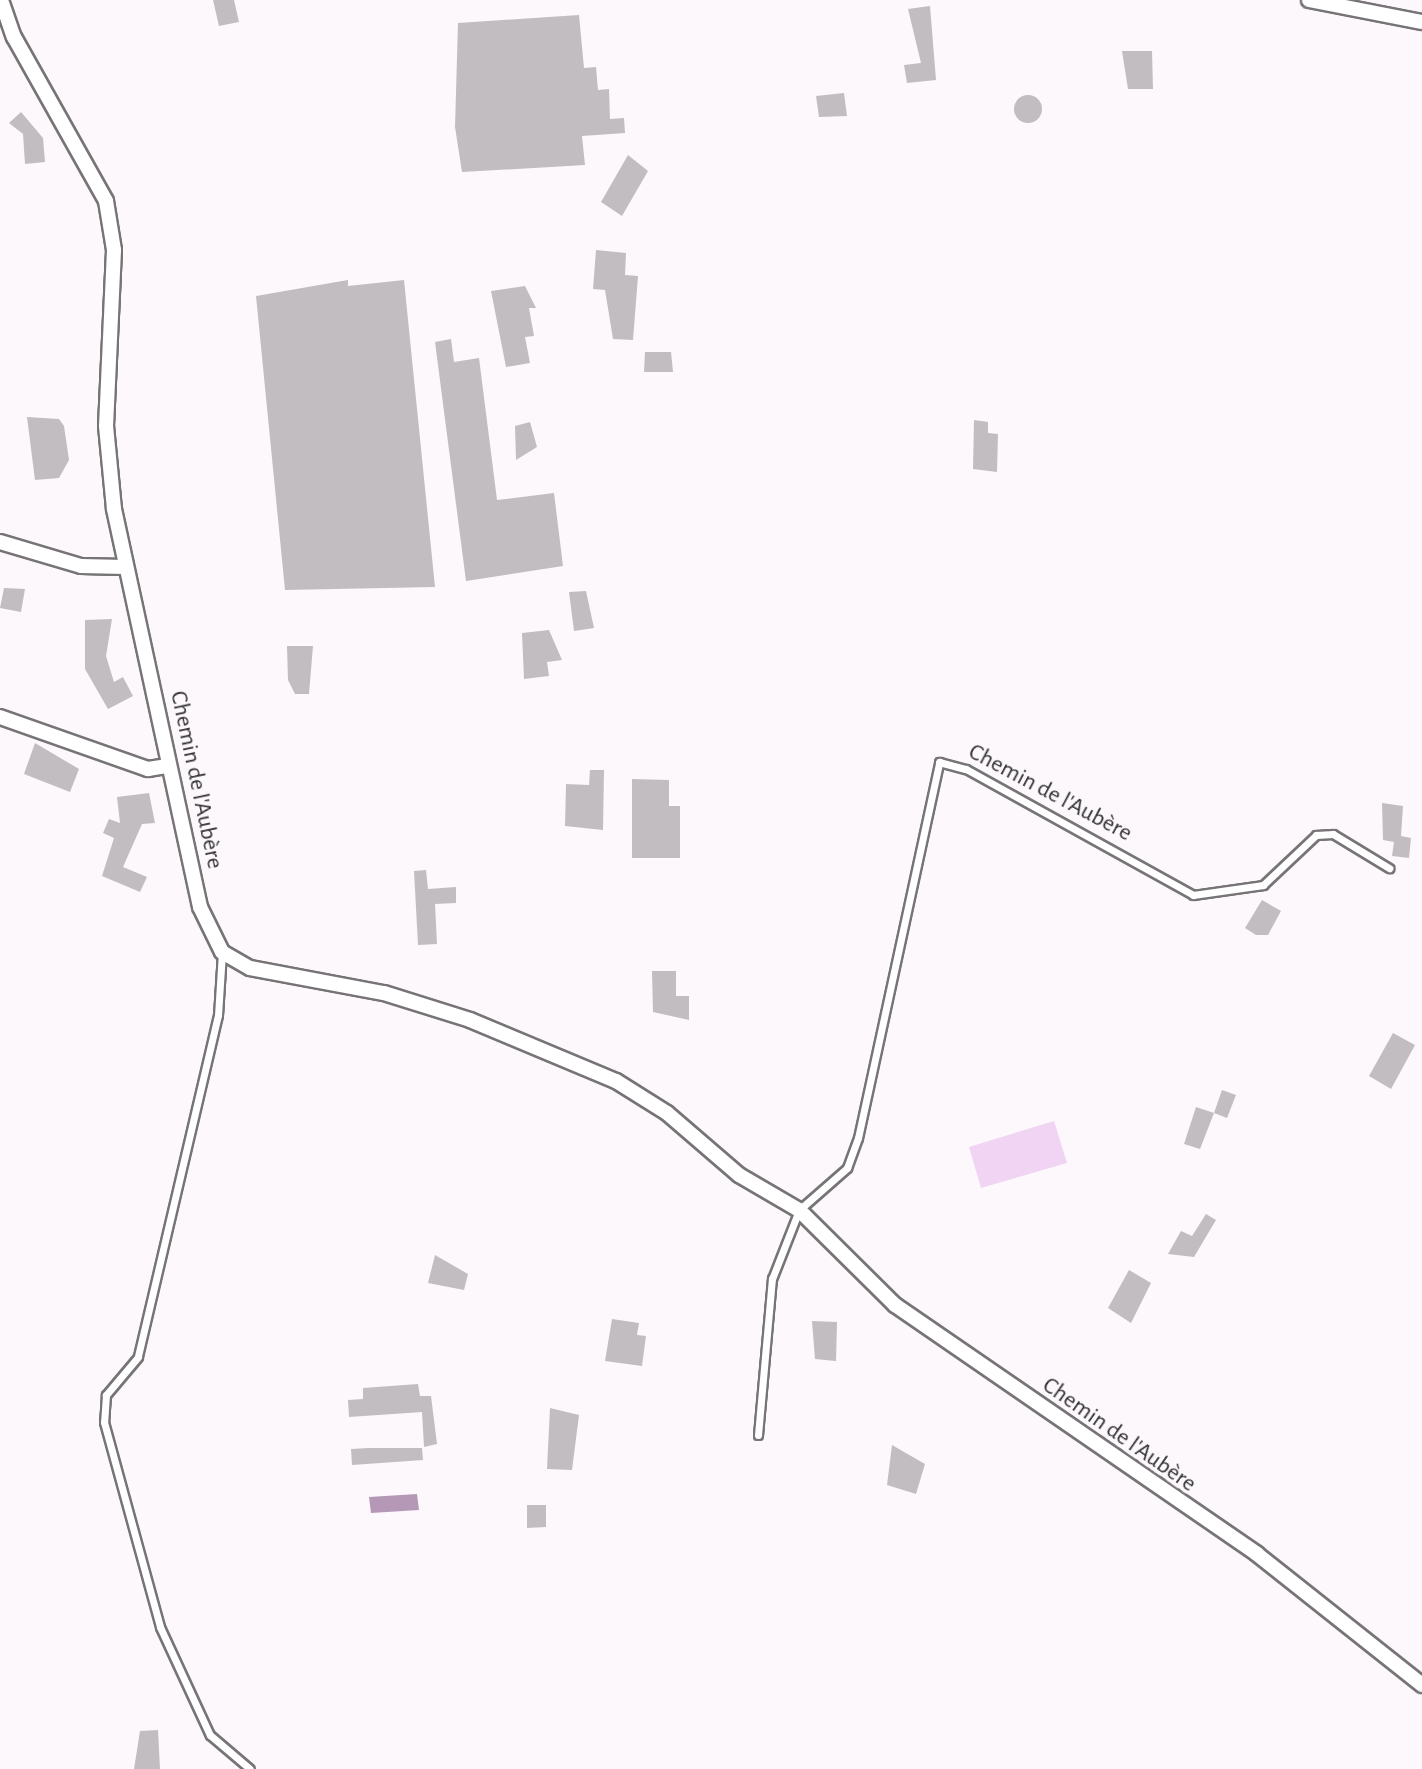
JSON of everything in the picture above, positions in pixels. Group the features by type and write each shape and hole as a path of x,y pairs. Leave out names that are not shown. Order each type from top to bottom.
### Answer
{"street":[{"name":"Chemin de l'Aubère","path":"1,0 14,37 106,201 114,250 106,426 125,567 205,925 222,952 250,968 407,1000 579,1061 667,1113 739,1175 799,1210 865,1282 1257,1554 1422,1685"},
{"path":"1309,0 1422,22"},
{"path":"0,542 81,566 125,567"},
{"path":"0,717 148,769 168,766"}],"lane":[{"name":"Chemin de l'Aubère","path":"799,1210 847,1168 858,1138 939,762 966,769 1193,895 1263,885 1316,835 1333,834 1389,868"},
{"path":"222,952 218,1015 138,1357 106,1395 104,1422 160,1627 210,1735 250,1769"},
{"path":"758,1435 772,1279 799,1210"}],"shaded area":[{"path":"1054,1121 1067,1163 981,1188 969,1147"},
{"path":"417,1494 419,1510 371,1513 369,1497"}],"building":[{"path":"213,0 234,0 239,22 219,26"},
{"path":"930,6 936,80 907,83 904,65 921,63 908,9"},
{"path":"579,15 584,68 596,67 598,90 609,89 610,119 624,118 625,133 582,136 585,165 462,172 455,127 458,23"},
{"path":"1122,51 1152,51 1153,89 1128,89"},
{"path":"844,93 847,116 819,117 816,96"},
{"path":"1028,95 1038,99 1042,109 1038,119 1028,123 1018,119 1014,109 1018,99"},
{"path":"21,112 43,138 45,162 25,164 23,134 9,123"},
{"path":"628,155 648,171 622,216 601,202"},
{"path":"596,250 626,253 625,275 638,276 633,340 613,339 605,290 593,289"},
{"path":"348,280 348,286 404,280 435,587 285,590 256,296"},
{"path":"525,286 536,308 529,308 534,336 525,337 530,363 506,367 491,291"},
{"path":"451,339 454,362 479,358 497,500 554,493 563,566 466,581 435,342"},
{"path":"645,352 671,352 673,372 644,372"},
{"path":"27,417 59,419 64,426 69,460 59,478 35,480"},
{"path":"974,420 988,422 988,433 998,434 997,472 973,469"},
{"path":"530,422 537,447 516,460 515,426"},
{"path":"4,588 25,589 21,612 0,608"},
{"path":"586,591 594,628 574,631 569,592"},
{"path":"112,619 106,656 114,682 123,677 133,696 108,709 85,669 85,620"},
{"path":"549,630 562,660 547,662 549,676 524,679 522,633"},
{"path":"287,646 313,646 309,694 295,694 288,680"},
{"path":"35,743 79,769 70,792 24,774"},
{"path":"590,770 604,770 603,830 565,826 566,784 589,785"},
{"path":"632,779 669,780 669,806 680,806 680,858 632,858"},
{"path":"149,793 155,823 142,824 123,867 147,877 140,892 102,876 114,838 103,833 109,819 120,823 117,797"},
{"path":"1382,803 1403,806 1401,836 1411,838 1409,858 1392,856 1394,842 1383,840"},
{"path":"426,870 428,889 456,887 456,903 435,904 437,944 418,945 414,871"},
{"path":"1262,900 1281,911 1268,935 1256,935 1245,928"},
{"path":"652,971 676,971 676,996 689,996 689,1020 653,1012"},
{"path":"1393,1033 1415,1045 1391,1089 1369,1076"},
{"path":"1222,1090 1236,1095 1227,1118 1214,1113"},
{"path":"1196,1107 1214,1113 1200,1149 1184,1144"},
{"path":"1206,1214 1216,1220 1194,1257 1168,1254 1181,1231 1192,1236"},
{"path":"435,1255 468,1274 464,1290 428,1283"},
{"path":"1129,1270 1151,1283 1131,1323 1108,1308"},
{"path":"612,1319 639,1323 637,1335 646,1336 642,1366 605,1361"},
{"path":"812,1321 837,1322 836,1361 815,1359"},
{"path":"418,1384 420,1396 431,1396 437,1444 424,1447 422,1412 349,1417 348,1400 363,1399 363,1388"},
{"path":"550,1408 579,1415 572,1470 547,1469"},
{"path":"892,1445 925,1464 916,1494 887,1485"},
{"path":"422,1448 423,1460 352,1465 351,1449"},
{"path":"527,1505 546,1505 546,1527 527,1528"},
{"path":"158,1730 160,1769 134,1769 140,1731"}]}
